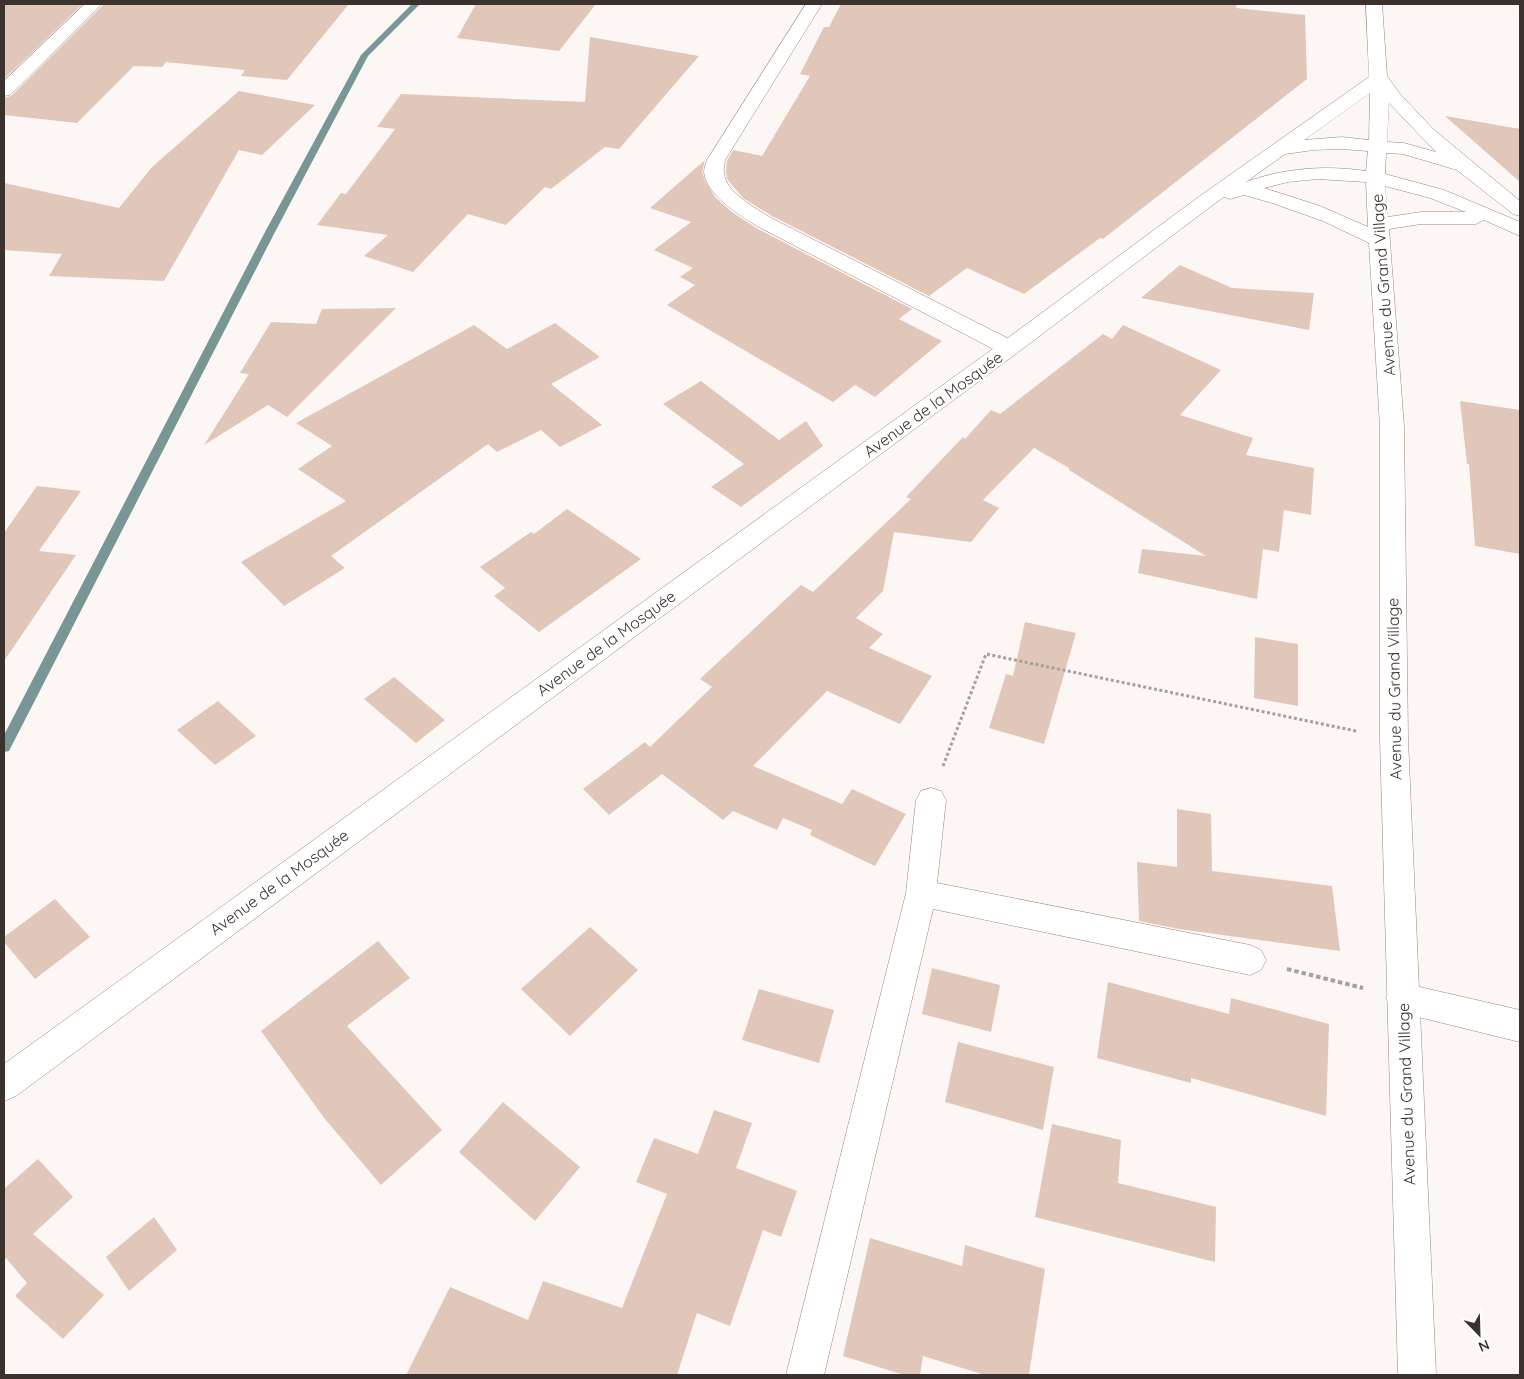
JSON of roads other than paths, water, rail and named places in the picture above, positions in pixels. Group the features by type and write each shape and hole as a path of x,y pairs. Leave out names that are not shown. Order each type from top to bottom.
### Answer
{"street":[{"path":"4,91 94,4"},
{"path":"814,4 716,160 714,172 721,186 735,202 764,222 1009,348"},
{"name":"Avenue du Grand Village","path":"1374,4 1380,111 1376,146 1376,177 1392,427 1394,739 1417,1375"},
{"path":"1379,78 1406,114 1428,137 1520,210"},
{"name":"Avenue de la Mosquée","path":"4,1084 1009,348 1207,200 1379,78"},
{"path":"1280,149 1323,144 1376,146 1412,151 1464,166"},
{"path":"1207,200 1287,176 1314,174 1376,177 1416,188 1500,220 1520,230"},
{"path":"1244,189 1275,196 1351,226 1379,232 1421,218 1456,217 1500,220"},
{"path":"806,1375 922,893 931,800"},
{"path":"922,893 1250,960"},
{"path":"1402,998 1520,1026"}],"waterway":[{"path":"4,747 270,232 365,55 416,4"}]}
